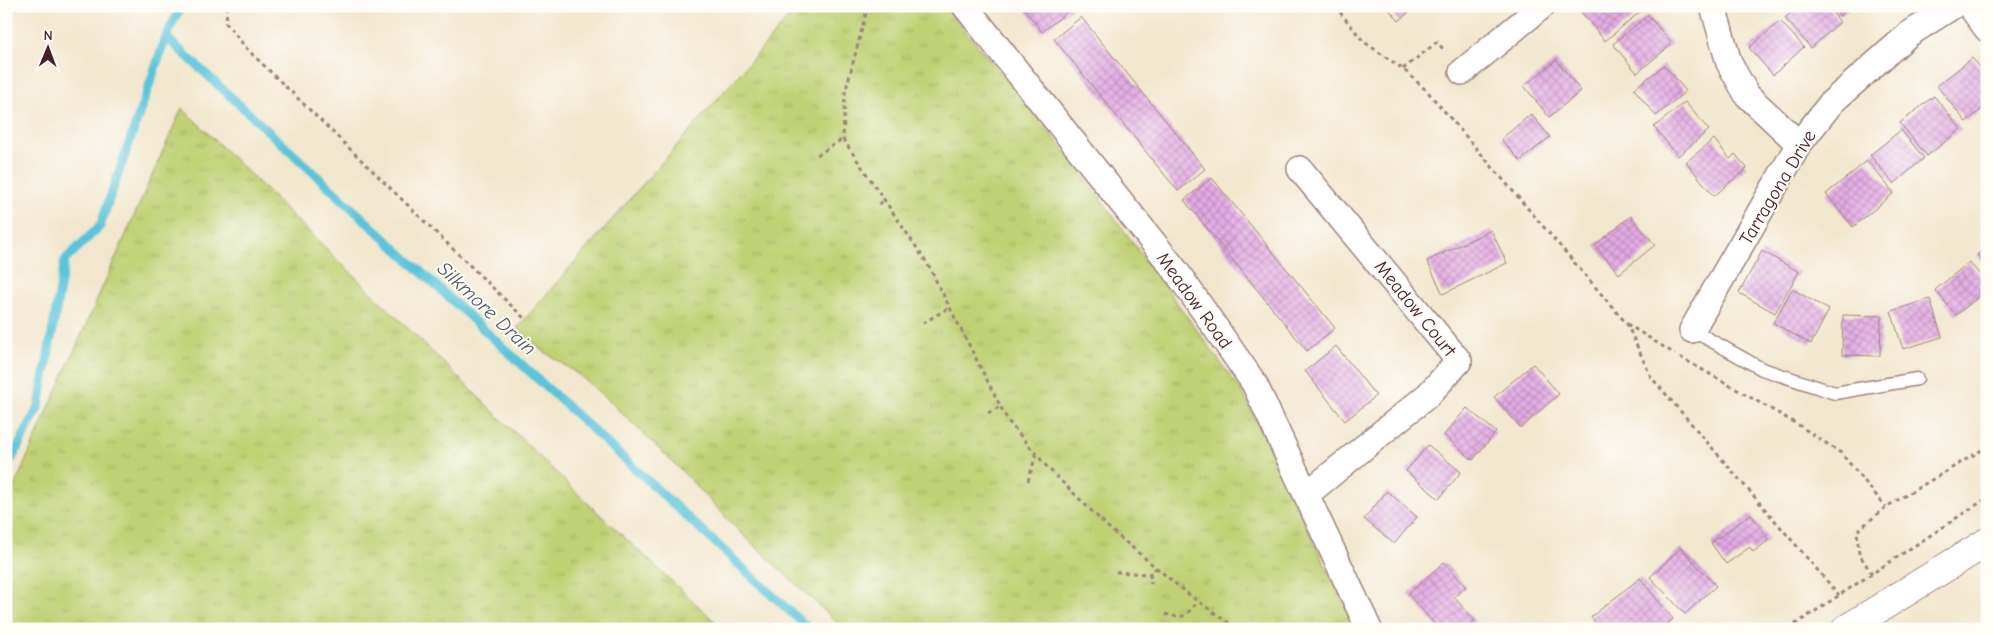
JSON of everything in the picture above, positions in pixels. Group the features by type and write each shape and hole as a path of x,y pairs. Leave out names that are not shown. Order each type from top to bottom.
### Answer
{"street":[{"name":"Meadow Road","path":"964,6 1182,279 1254,383 1369,629"},
{"path":"1462,72 1542,6"},
{"path":"1713,6 1729,63 1748,95 1799,144"},
{"name":"Tarragona Drive","path":"1692,330 1799,144 1832,102 1909,34 1953,6"},
{"path":"1970,6 1987,29"},
{"name":"Meadow Court","path":"1300,169 1459,360 1428,394 1307,494"},
{"path":"1846,629 1987,542"}],"lane":[{"path":"1692,330 1762,369 1835,393 1917,379"}],"path":[{"path":"227,6 226,23 247,49 525,319"},
{"path":"868,6 845,93 843,139 927,264 1008,421 1048,468 1111,530 1156,568 1237,629"},
{"path":"1335,6 1364,42 1403,69 1427,92 1627,324 1652,377 1839,595"},
{"path":"1403,69 1437,42 1462,72"},
{"path":"818,155 843,139"},
{"path":"879,204 884,201"},
{"path":"923,323 950,307"},
{"path":"1627,324 1670,352 1798,424 1841,453 1886,507"},
{"path":"988,413 1000,406"},
{"path":"1987,447 1886,507 1857,531 1859,554 1872,574 1987,498"},
{"path":"1028,480 1036,454"},
{"path":"1116,572 1150,574 1156,568"},
{"path":"1150,574 1151,584"},
{"path":"1165,614 1178,617 1186,614 1198,601"}],"green space":[{"path":"799,6 945,6 1074,162 1242,392 1356,629 844,629 738,530 684,473 607,399 579,375 539,348 517,328"},
{"path":"182,108 580,496 723,629 17,629 6,614 6,505"}],"building":[{"path":"1022,6 1071,6 1072,8 1042,32"},
{"path":"1386,6 1416,6 1399,21"},
{"path":"1576,6 1647,6 1605,41"},
{"path":"1798,6 1827,6 1840,22 1811,48 1785,18"},
{"path":"1831,6 1851,6 1840,16"},
{"path":"1648,15 1672,44 1637,73 1613,44"},
{"path":"1081,17 1205,169 1178,191 1054,39"},
{"path":"1780,21 1804,47 1773,75 1749,48"},
{"path":"1972,58 1987,75 1987,105 1966,122 1937,86"},
{"path":"1556,60 1581,91 1549,117 1524,86"},
{"path":"1664,65 1686,91 1656,116 1634,89"},
{"path":"1934,96 1961,129 1927,156 1900,123"},
{"path":"1685,102 1709,130 1678,156 1654,127"},
{"path":"1531,114 1550,137 1520,161 1501,139"},
{"path":"1901,130 1924,158 1894,184 1870,155"},
{"path":"1714,139 1730,159 1735,154 1747,168 1714,196 1686,162"},
{"path":"1867,161 1894,193 1853,227 1826,194"},
{"path":"1212,178 1335,328 1307,351 1184,200"},
{"path":"1631,216 1655,245 1619,274 1595,245"},
{"path":"1491,230 1507,263 1443,294 1427,261"},
{"path":"1987,247 1987,266 1977,255"},
{"path":"1762,251 1799,272 1775,313 1739,293"},
{"path":"1969,262 1987,283 1987,290 1956,315 1935,290"},
{"path":"1792,289 1829,310 1811,344 1773,323"},
{"path":"1930,299 1942,337 1903,349 1891,311"},
{"path":"1843,315 1881,316 1880,356 1842,355"},
{"path":"1336,346 1376,396 1345,421 1305,371"},
{"path":"1533,364 1559,394 1521,428 1494,397"},
{"path":"1467,408 1496,432 1473,460 1444,435"},
{"path":"1428,445 1461,472 1439,499 1406,471"},
{"path":"1387,491 1417,517 1394,544 1364,519"},
{"path":"1751,514 1769,540 1753,552 1750,547 1726,564 1711,543"},
{"path":"1681,548 1716,586 1685,614 1650,577"},
{"path":"1444,562 1466,587 1454,597 1475,621 1466,629 1439,629 1408,594"},
{"path":"1640,578 1673,619 1662,629 1600,629 1591,617"},
{"path":"1987,621 1987,629 1974,629"}],"waterway":[{"name":"Silkmore Drain","path":"181,6 166,37 809,629"},
{"path":"6,470 39,406 65,260 100,226 166,37"}]}
